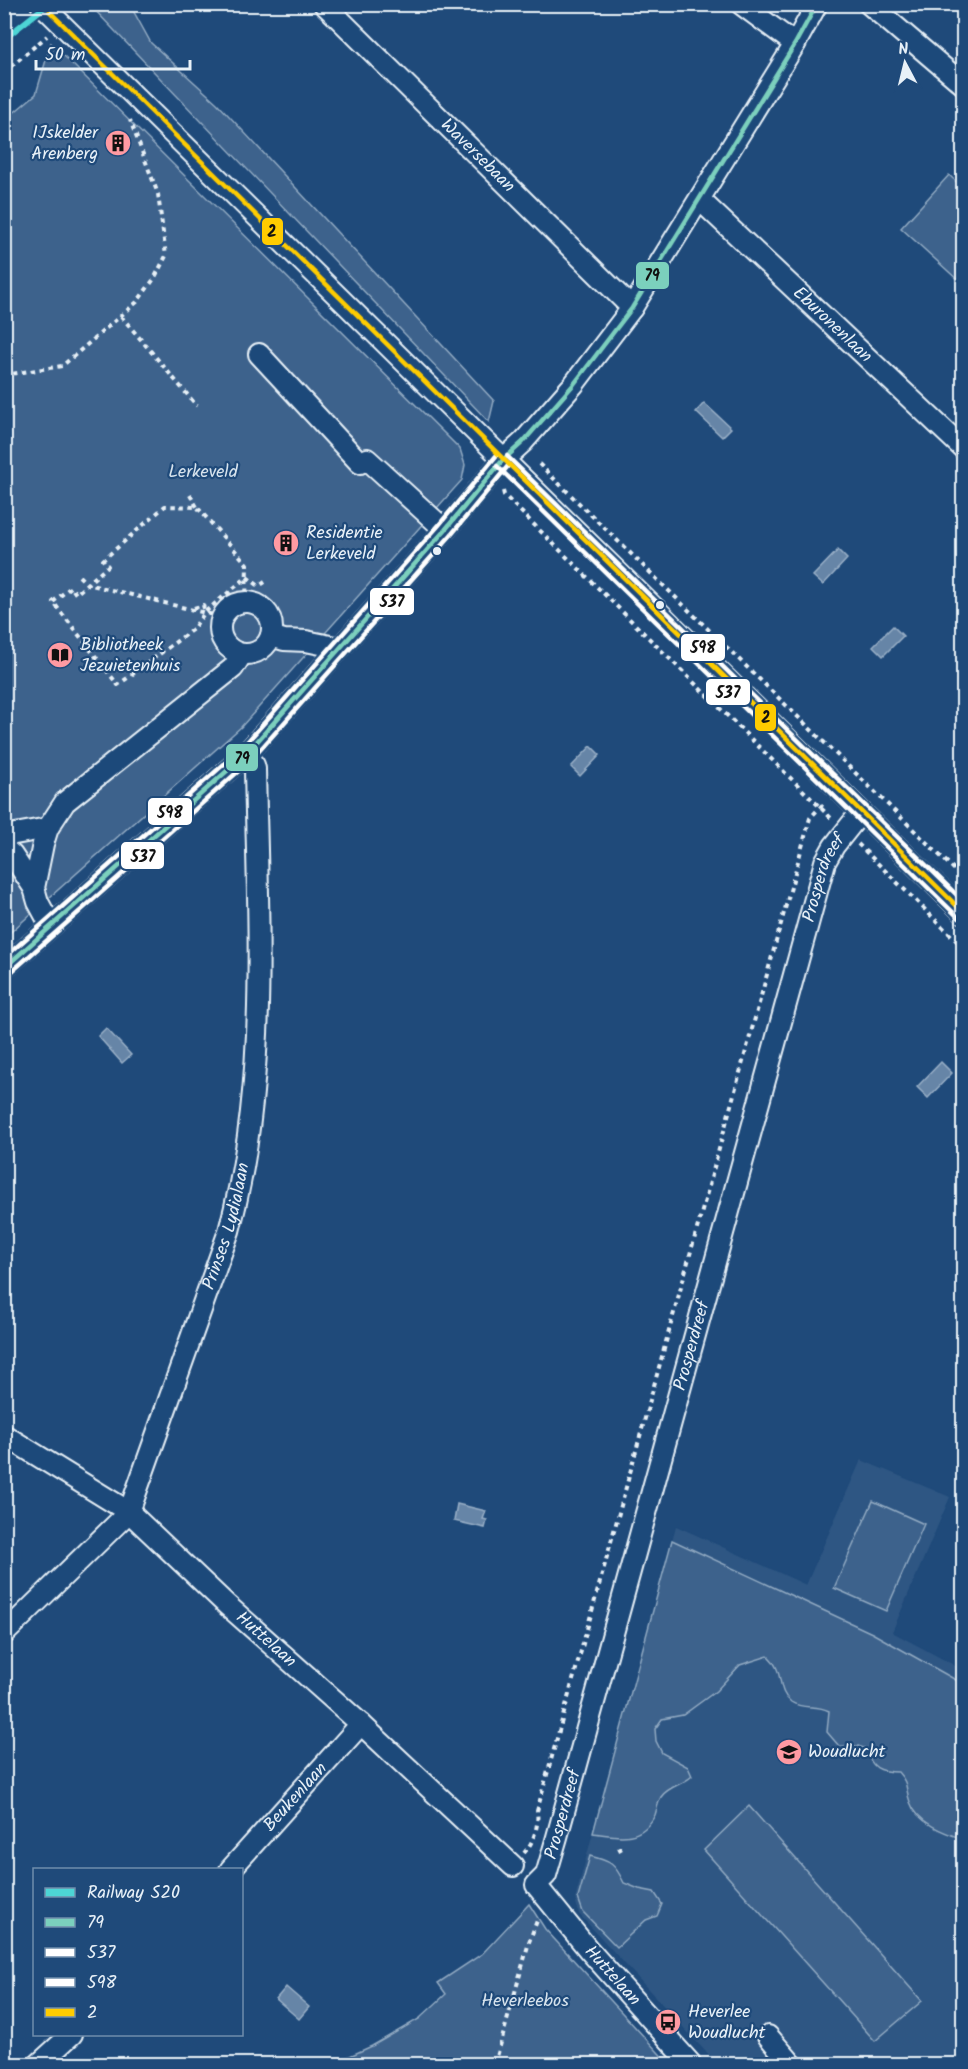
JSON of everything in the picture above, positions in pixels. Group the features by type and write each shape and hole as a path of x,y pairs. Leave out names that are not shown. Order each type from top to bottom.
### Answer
{"street":[{"path":"41,4 838,788 963,914"},
{"name":"Waversebaan","path":"324,4 632,308"},
{"path":"741,4 795,44"},
{"path":"4,968 245,755 445,530 502,460 523,442 574,384 632,308 795,44 817,4"},
{"path":"869,4 963,85"},
{"name":"Eburonenlaan","path":"700,200 963,449"},
{"path":"259,354 360,463 367,459 445,530"},
{"path":"246,602 261,607 267,613 272,628 271,636 263,648 250,654 242,654 226,646 214,615 246,602"},
{"path":"271,636 340,648"},
{"path":"34,888 48,828 65,802 232,668 242,654"},
{"name":"Prinses Lydialaan","path":"4,1634 129,1512 229,1231 238,1198 254,1084 258,1003 255,769 245,755"},
{"name":"Prosperdreef","path":"536,1886 546,1875 557,1837 825,862 845,831 861,812"},
{"path":"4,836 48,828"},
{"path":"4,848 12,855 34,888 38,902 51,926"},
{"name":"Huttelaan","path":"4,1435 129,1512 227,1605 362,1724 513,1866"},
{"name":"Beukenlaan","path":"231,1868 362,1724"},
{"name":"Huttelaan","path":"536,1886 588,1949 691,2064"},
{"path":"39,2064 70,2036"},
{"path":"768,2036 792,2064"}],"path":[{"path":"4,72 61,24"},
{"path":"4,375 62,366 137,302 154,279 166,256 158,194 129,118"},
{"path":"121,316 197,406"},
{"path":"540,465 963,879"},
{"path":"502,484 504,495 963,948"},
{"path":"190,495 197,507 247,564 246,602"},
{"path":"197,507 165,506 103,560 108,566 76,594 71,587 53,602 118,685 214,615 247,577"},
{"path":"79,576 87,584 214,615"},
{"path":"247,577 259,586 265,582"},
{"path":"513,1866 530,1847 535,1832 538,1820 537,1811 810,818 854,772"},
{"path":"495,2064 529,1942 540,1913 551,1904"}],"shaded area":[{"path":"704,403 731,428 722,437 696,412"},
{"path":"838,550 847,559 823,585 813,576"},
{"path":"893,626 903,636 883,656 873,646"},
{"path":"591,746 600,755 580,776 571,767"},
{"path":"106,1028 131,1055 122,1063 98,1036"},
{"path":"941,1062 952,1073 928,1098 917,1087"},
{"name":"Woudlucht","path":"861,1460 950,1497 892,1632 963,1670 963,2064 717,2064 579,1914 575,1899 676,1526 806,1585"},
{"path":"457,1504 486,1511 483,1519 487,1520 485,1528 454,1521"},
{"path":"286,1987 309,2007 299,2019 276,1999"}],"green space":[{"path":"95,4 130,5 151,43 217,103 494,401 489,422 92,7"},
{"name":"Lerkeveld","path":"51,43 460,449 465,465 462,480 241,727 5,937 5,120 36,94"},
{"path":"949,175 963,188 964,278 960,282 901,228"},
{"path":"873,1501 924,1524 886,1611 834,1588"},
{"path":"672,1540 872,1633 963,1684 963,1839 932,1826 919,1816 910,1802 905,1783 898,1772 877,1768 873,1765 867,1749 858,1746 839,1746 827,1732 829,1711 800,1706 791,1702 783,1692 777,1668 768,1656 740,1665 716,1691 683,1715 662,1719 655,1729 656,1741 662,1753 688,1767 692,1776 664,1793 649,1824 643,1830 629,1836 593,1833"},
{"path":"749,1806 922,2001 875,2041 704,1850"},
{"path":"590,1856 612,1864 624,1883 654,1892 662,1904 657,1916 646,1920 617,1947 583,1912 578,1898"},
{"name":"Heverleebos","path":"529,1904 545,1929 669,2064 332,2064 372,2046 419,2019 446,1994 438,1983 482,1954"}],"rail line":[{"name":"S20","path":"4,39 48,4"}],"transit line":[{"name":"2","path":"42,4 964,913"},
{"name":"79","path":"4,968 245,755 445,530 502,461 523,442 574,384 632,308 795,44 817,4"},
{"name":"598","path":"4,958 240,750 439,525 496,456"},
{"name":"598","path":"507,456 964,902"},
{"name":"537","path":"497,466 959,918"},
{"name":"537","path":"9,974 251,760 451,535 508,466"}],"place":[{"name":"IJskelder Arenberg","path":"118,143"},
{"name":"Residentie Lerkeveld","path":"286,543"},
{"name":"Bibliotheek Jezuietenhuis","path":"60,655"},
{"name":"Woudlucht","path":"789,1752"},
{"name":"Heverlee Woudlucht","path":"668,2022"}]}
